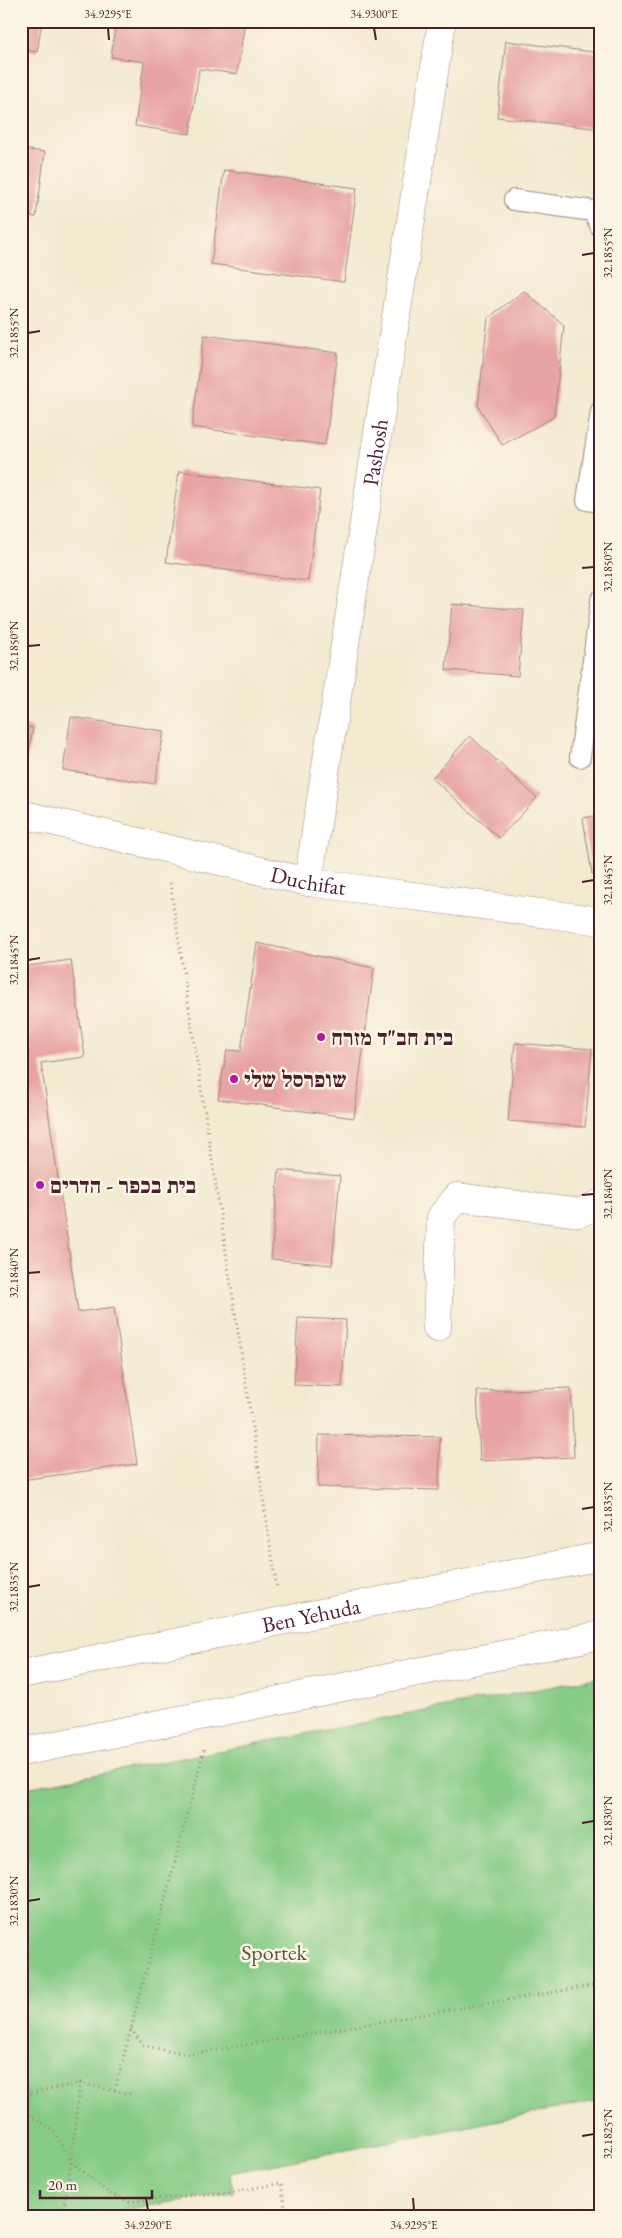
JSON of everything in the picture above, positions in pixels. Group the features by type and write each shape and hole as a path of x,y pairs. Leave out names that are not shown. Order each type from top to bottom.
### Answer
{"street":[{"name":"Pashosh","path":"308,882 442,21"},
{"name":"Duchifat","path":"21,814 308,882 601,922"},
{"path":"437,1328 441,1217 457,1197 580,1213 601,1204"},
{"name":"Ben Yehuda","path":"21,1674 601,1556"},
{"path":"21,1752 601,1635"}],"lane":[{"path":"514,200 593,211 601,227"},
{"path":"601,411 588,500 601,502"},
{"path":"580,757 601,600"}],"path":[{"path":"164,848 282,1621"},
{"path":"115,2090 206,1742"},
{"path":"131,2029 143,2045 192,2054 601,1984"},
{"path":"63,2212 80,2083"},
{"path":"21,2094 80,2083 131,2094"},
{"path":"21,2110 53,2130 71,2162 110,2194 129,2201 233,2192 281,2184 286,2217"}],"green space":[{"name":"Sportek","path":"601,1677 601,2100 230,2173 233,2192 80,2217 21,2217 21,1789"}],"building":[{"path":"21,21 42,21 37,52 21,49"},
{"path":"116,21 245,21 237,74 199,69 190,134 135,126 144,62 111,57"},
{"path":"506,41 601,53 601,129 497,117"},
{"path":"21,149 45,152 36,217 21,215"},
{"path":"224,170 357,188 344,282 211,264"},
{"path":"524,291 564,325 554,417 502,445 478,406 488,318"},
{"path":"204,335 338,353 325,445 192,427"},
{"path":"179,471 320,490 308,581 166,562"},
{"path":"452,604 524,610 518,676 446,670"},
{"path":"71,717 164,731 155,784 63,770"},
{"path":"21,725 33,728 23,780 21,779"},
{"path":"470,736 537,798 499,838 432,778"},
{"path":"601,815 601,872 592,874 583,818"},
{"path":"257,943 374,968 354,1118 218,1099 227,1050 241,1051"},
{"name":"בית בכפר - הדרים","path":"71,960 85,1057 41,1063 78,1312 114,1307 137,1464 21,1480 21,967"},
{"path":"515,1043 592,1049 585,1127 508,1121"},
{"path":"279,1170 340,1176 332,1265 271,1259"},
{"path":"298,1318 346,1320 342,1387 294,1385"},
{"path":"571,1388 574,1457 480,1461 477,1391"},
{"path":"319,1435 440,1437 439,1490 318,1487"}],"place":[{"name":"בית חב\"ד מזרח","path":"321,1037"},
{"name":"שופרסל שלי","path":"234,1079"},
{"name":"בית בכפר - הדרים","path":"40,1185"}]}
